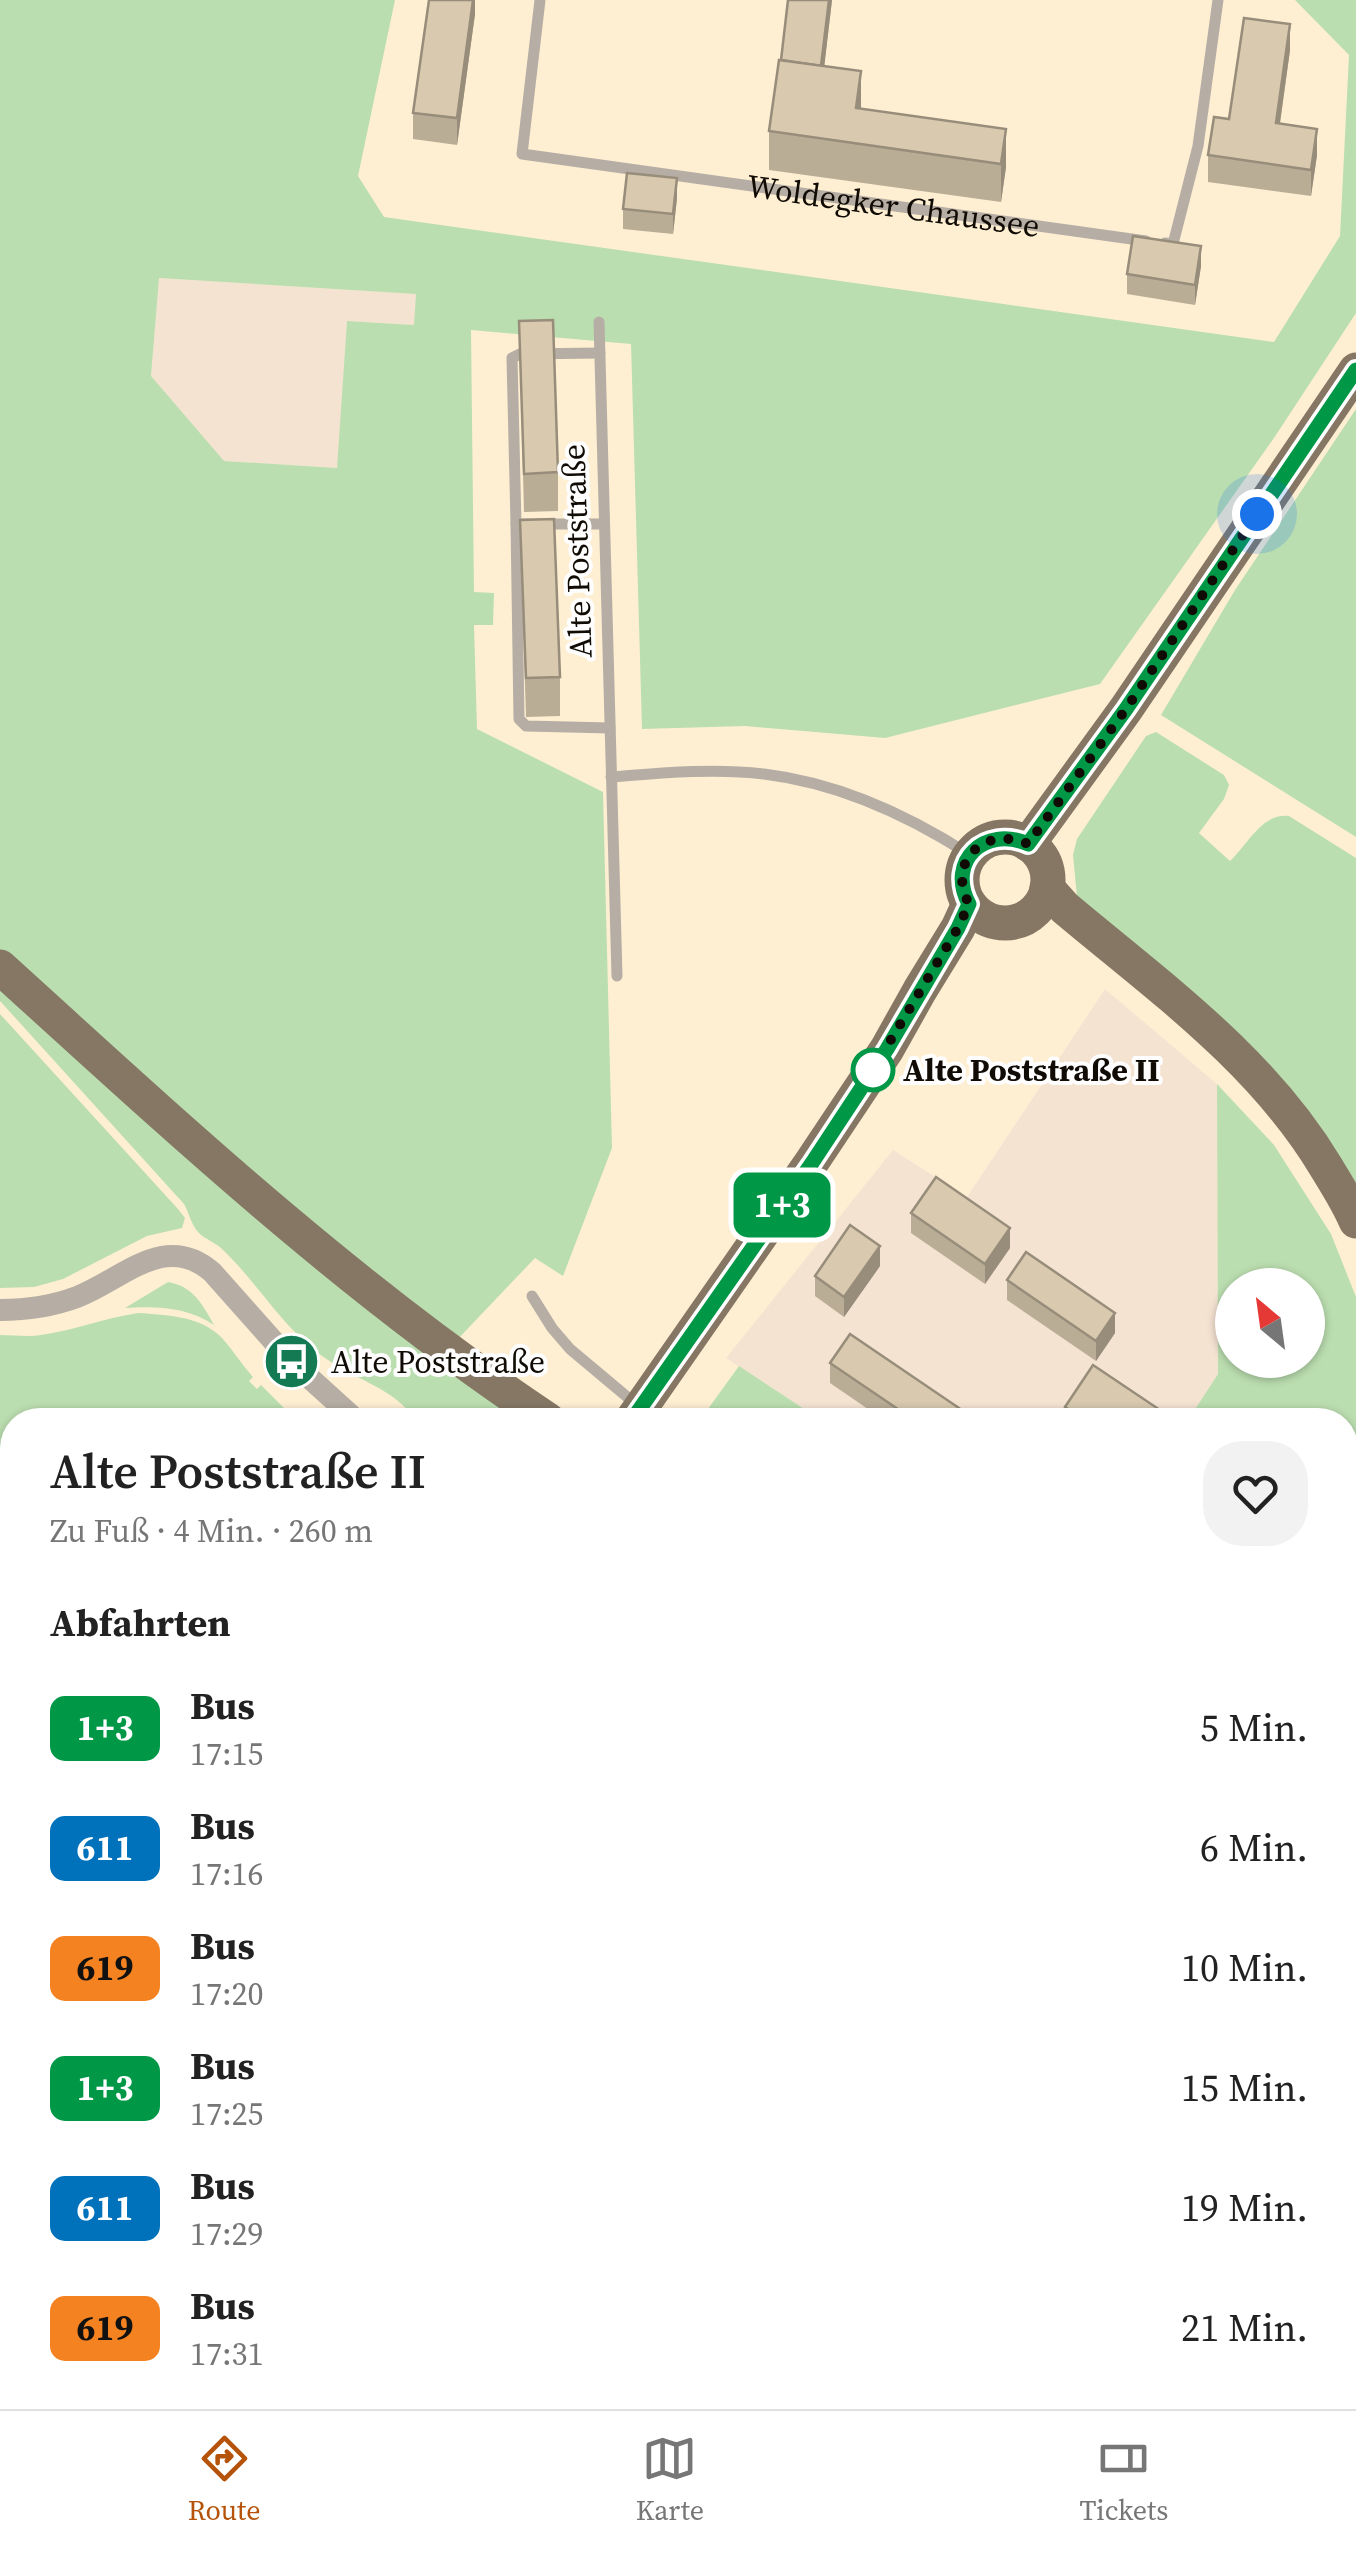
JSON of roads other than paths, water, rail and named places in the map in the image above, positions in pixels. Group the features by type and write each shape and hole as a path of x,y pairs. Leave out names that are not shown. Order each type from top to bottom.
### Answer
{"main road":[{"path":"1028,844 1126,709 1356,370"},
{"path":"640,1408 887,1049 974,940 1009,907 1046,866 1028,844 1004,837 991,839 970,855 962,883 1009,907 1052,926 1166,994 1206,1026 1261,1080 1310,1140 1356,1221"},
{"path":"0,967 176,1127 358,1282 531,1408"}],"street":[{"path":"0,1310 44,1306 75,1298 156,1258 171,1255 199,1260 292,1362 343,1408"}],"lane":[{"name":"Woldegker Chaussee","path":"540,0 522,154 1173,244 1198,146 1218,0"},
{"name":"Alte Poststraße","path":"599,322 616,976"},
{"path":"600,352 520,354 512,358 518,718 526,726 610,728"},
{"path":"516,524 604,524"},
{"path":"611,777 674,772 764,774 836,790 894,811 970,855"},
{"path":"532,1296 570,1349 630,1408"}],"place":[{"name":"Alte Poststraße II","path":"873,1070"},
{"name":"Alte Poststraße","path":"292,1362"}]}
